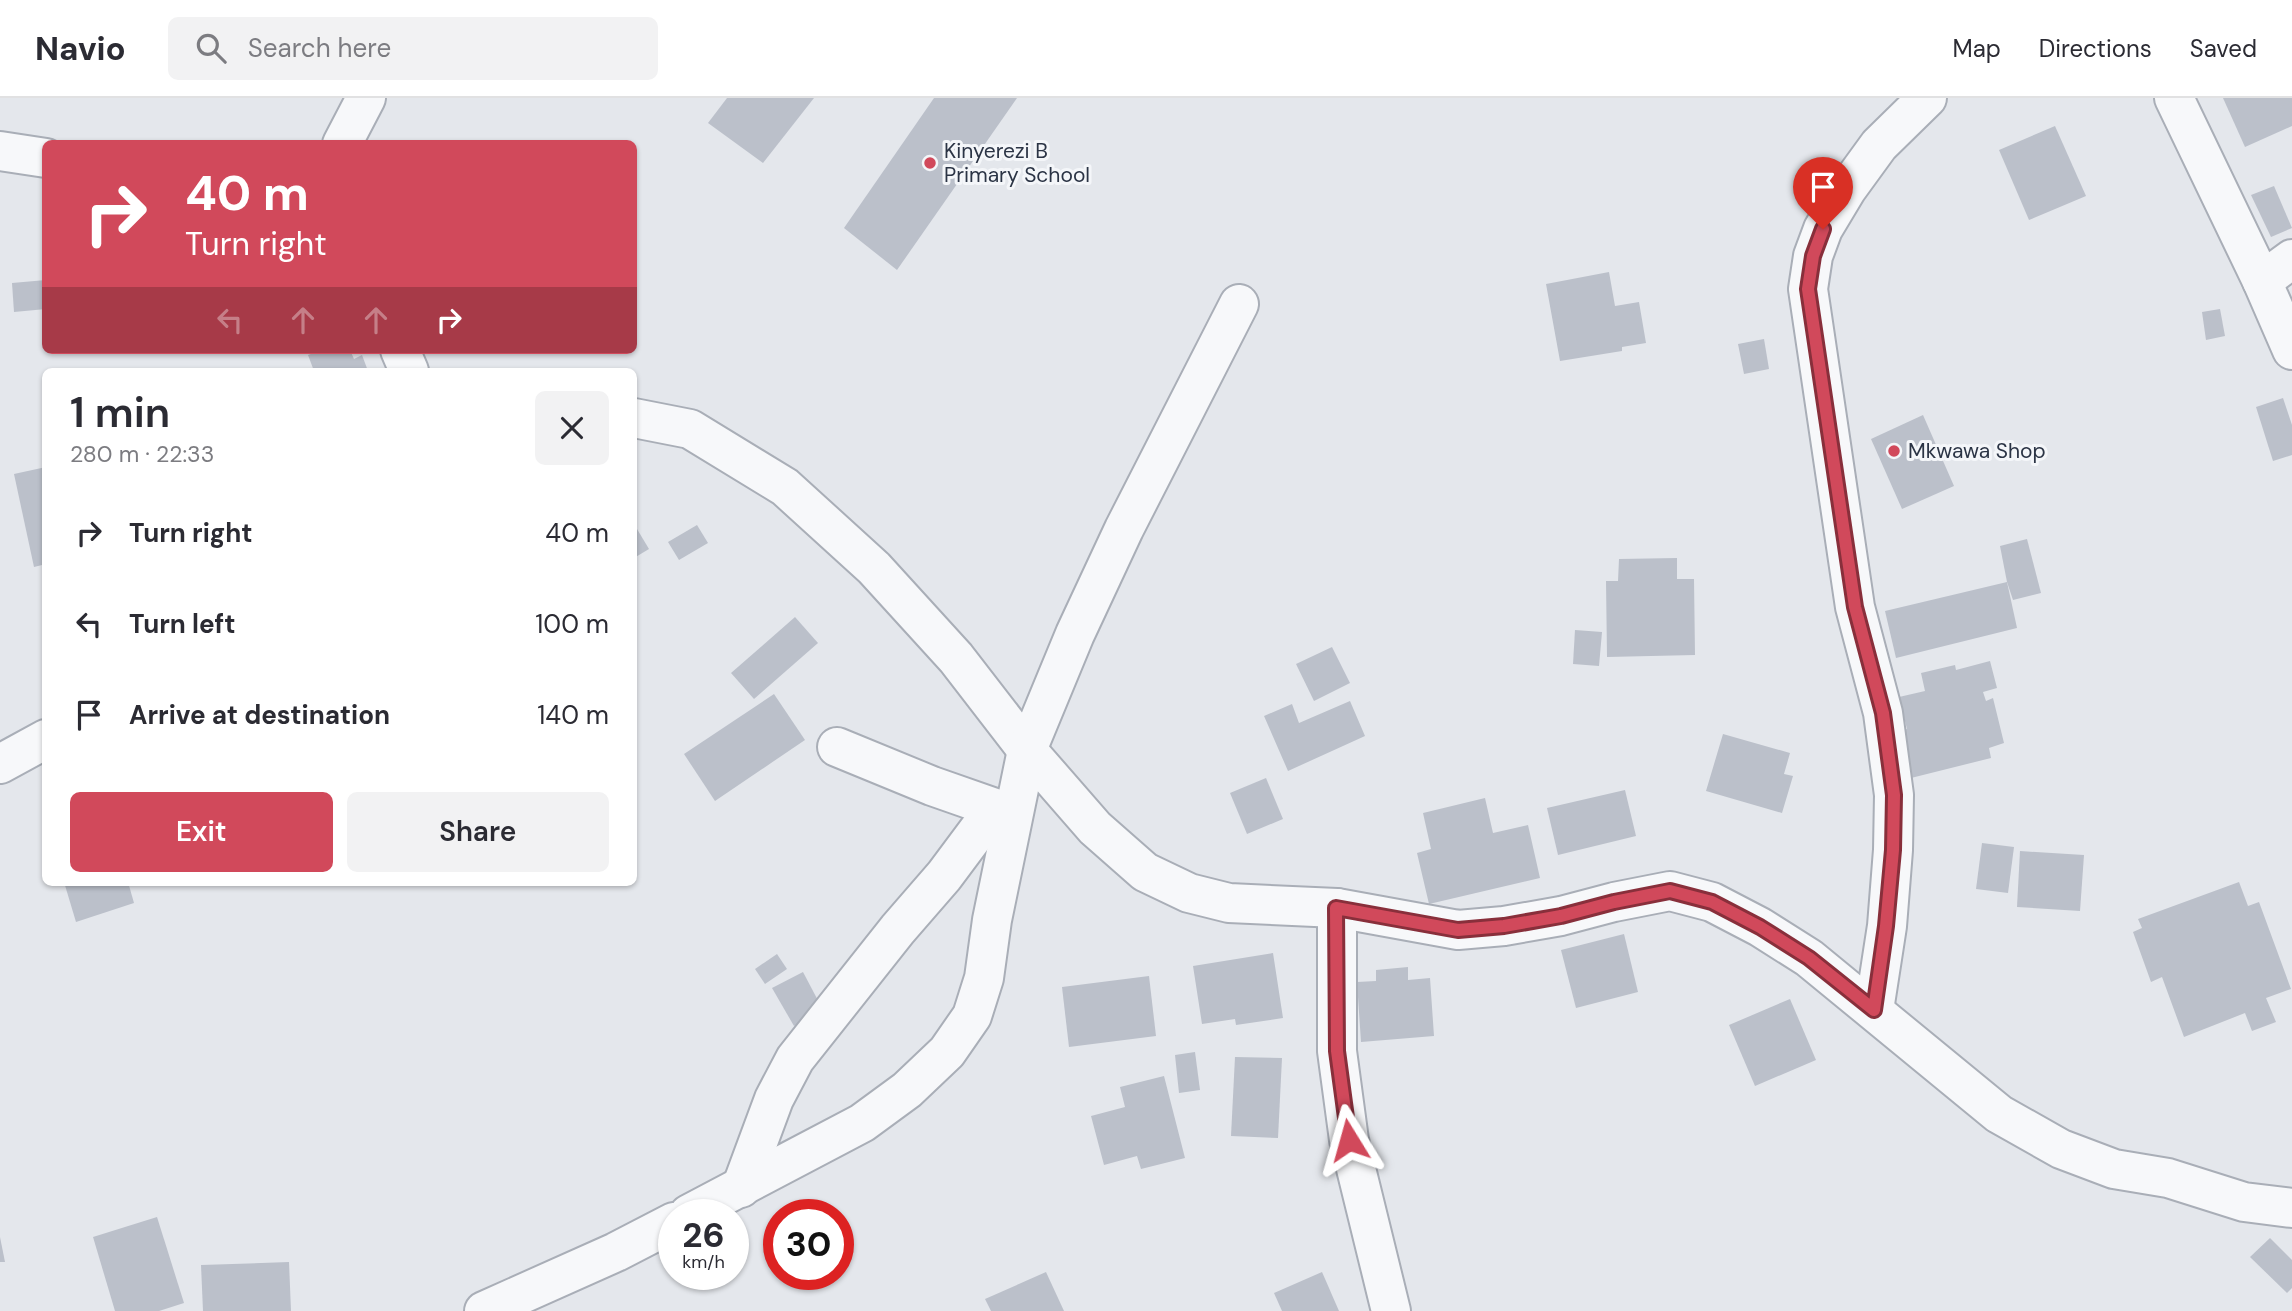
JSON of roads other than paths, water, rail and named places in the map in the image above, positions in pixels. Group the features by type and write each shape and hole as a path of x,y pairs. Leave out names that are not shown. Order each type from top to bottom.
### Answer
{"street":[{"path":"344,140 366,98"},
{"path":"1874,1010 1888,914 1894,795 1883,713 1855,607 1808,289 1813,256 1823,229 1847,189 1879,145 1927,98"},
{"path":"2174,98 2292,350"},
{"path":"0,150 42,157"},
{"path":"2262,281 2292,259"},
{"path":"719,1199 862,1123 907,1090 947,1052 971,1016 984,978 1003,811 1075,634 1124,529 1239,304"},
{"path":"637,419 690,429 785,487 874,568 956,658 1027,750 1095,828 1145,872 1189,893 1228,903 1336,908 1458,930 1549,918 1670,891 1712,902 1760,927 1809,958 1999,1114 2061,1149 2114,1169 2168,1178 2244,1202 2292,1208"},
{"path":"0,764 42,741"},
{"path":"837,747 1003,811"},
{"path":"741,1188 774,1099 795,1059 898,929 1003,811"},
{"path":"1336,908 1337,1051 1349,1140 1391,1311"},
{"path":"484,1311 658,1231"}],"place":[{"name":"Kinyerezi B Primary School","path":"930,163"},
{"name":"Mkwawa Shop","path":"1894,451"}]}
